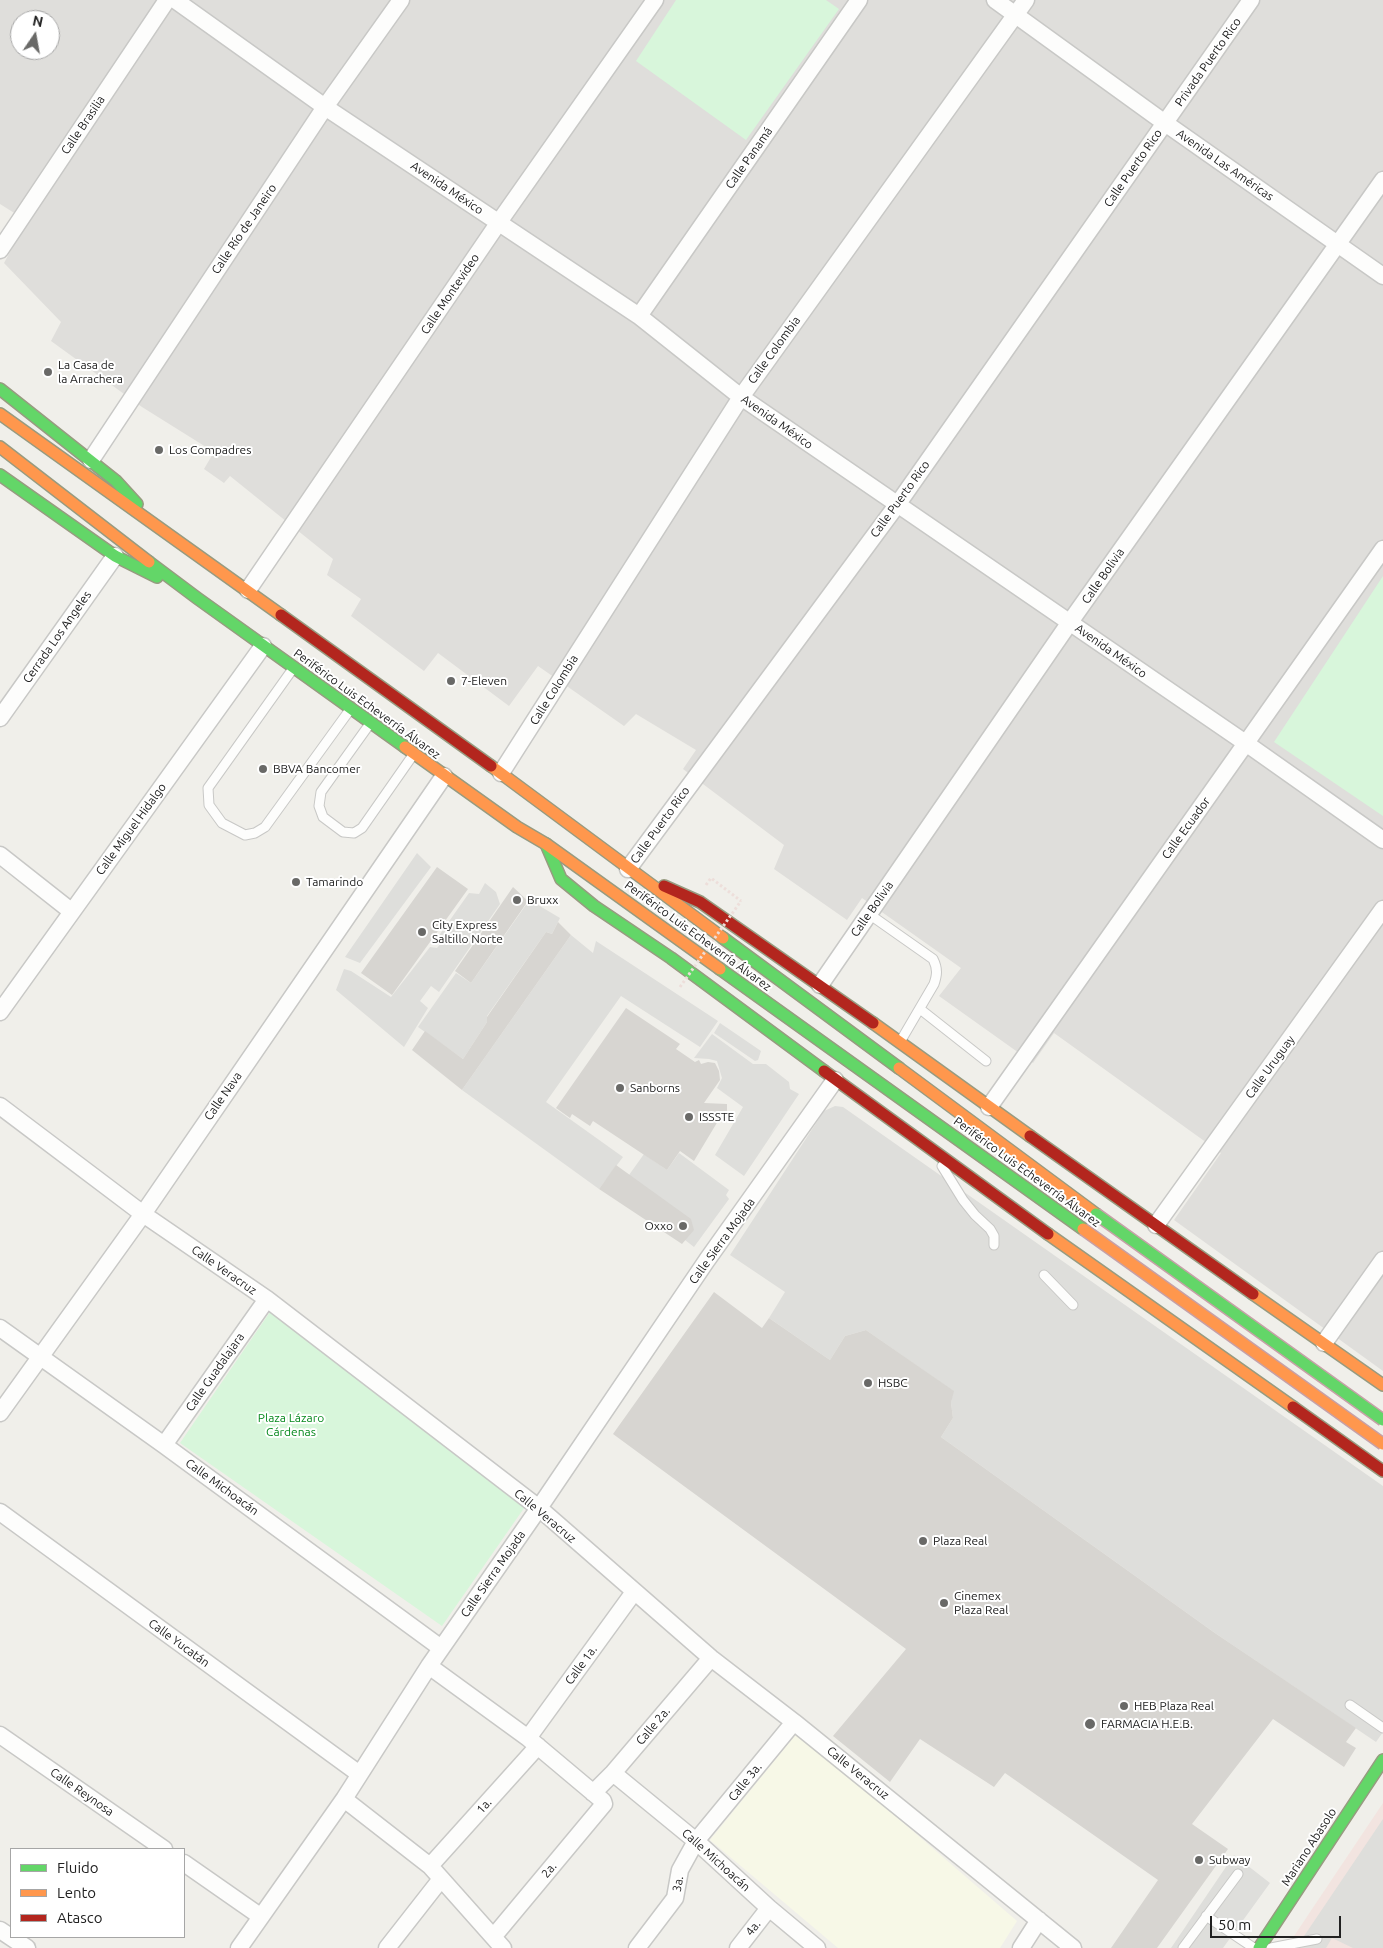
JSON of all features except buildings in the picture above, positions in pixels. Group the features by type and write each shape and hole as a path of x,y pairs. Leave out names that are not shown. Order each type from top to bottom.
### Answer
{"main road":[{"name":"Periférico Luis Echeverría Álvarez","path":"0,389 116,481 132,497 143,514"},
{"name":"Periférico Luis Echeverría Álvarez","path":"0,414 143,514 501,773 1096,1214 1383,1420"},
{"name":"Periférico Luis Echeverría Álvarez","path":"0,447 262,646 516,827 546,844 1383,1444"},
{"path":"0,475 114,556 197,598"},
{"path":"546,844 560,879 594,906 671,958 835,1080 1070,1250 1383,1471"},
{"path":"642,878 678,891 700,902 820,985 1156,1225 1318,1352 1383,1385"},
{"path":"1070,1250 1084,1238 1104,1229 1118,1226 1135,1228"},
{"path":"1197,1268 1295,1336 1307,1341 1318,1352"},
{"path":"1152,1308 1169,1308 1192,1318 1292,1381 1301,1376 1318,1352"},
{"name":"Mariano Abasolo","path":"1259,1948 1383,1760"}],"street":[{"name":"Calle Brasilia","path":"0,250 167,0"},
{"name":"Avenida México","path":"175,0 326,107 639,316 741,397 1247,744 1383,840"},
{"name":"Calle Río de Janeiro","path":"90,460 326,107 401,0"},
{"name":"Calle Montevideo","path":"248,590 498,222 655,0"},
{"name":"Calle Panamá","path":"639,316 859,0"},
{"name":"Avenida Las Américas","path":"995,0 1165,123 1383,276"},
{"name":"Calle Colombia","path":"501,773 741,397 1026,0"},
{"name":"Privada Puerto Rico","path":"1165,123 1251,0"},
{"name":"Calle Puerto Rico","path":"628,868 897,505 1165,123"},
{"name":"Calle Bolivia","path":"820,985 1070,622 1383,180"},
{"name":"Calle Ecuador","path":"989,1107 1116,924 1247,744 1383,549"},
{"name":"Cerrada Los Angeles","path":"0,718 114,556"},
{"name":"Calle Miguel Hidalgo","path":"0,1012 262,646"},
{"name":"Calle Nava","path":"0,1413 144,1214 220,1099 321,956 444,776"},
{"path":"0,855 71,911"},
{"name":"Calle Uruguay","path":"1156,1225 1383,909"},
{"name":"Calle Sierra Mojada","path":"239,1948 344,1799 358,1773 441,1648 539,1508 707,1260 835,1080"},
{"name":"Calle Veracruz","path":"0,1106 144,1214 266,1299 539,1508 711,1658 794,1722 1073,1948"},
{"path":"1318,1352 1383,1260"},
{"name":"Calle Guadalajara","path":"164,1444 266,1299"},
{"name":"Calle Michoacán","path":"0,1328 164,1444 441,1648"},
{"name":"Calle Yucatán","path":"0,1512 358,1773"},
{"name":"Calle 1a.","path":"533,1742 634,1592"},
{"name":"Calle 2a.","path":"599,1798 613,1773 711,1658"},
{"path":"429,1666 533,1742 599,1798"},
{"name":"Calle 3a.","path":"696,1841 794,1722"},
{"name":"Calle Reynosa","path":"0,1735 163,1848"},
{"name":"1a.","path":"387,1948 435,1873 533,1742"},
{"name":"Calle Michoacán","path":"613,1773 696,1841 769,1908 817,1948"},
{"name":"2a.","path":"499,1942 599,1798"},
{"path":"344,1799 435,1873 499,1942"},
{"name":"3a.","path":"637,1948 675,1898 680,1870 696,1841"},
{"path":"185,1864 260,1916"},
{"name":"4a.","path":"738,1948 769,1908"},
{"path":"1021,1948 1039,1920"},
{"path":"12,1938 27,1948"}],"lane":[{"path":"293,668 208,788 210,805 222,823 245,835 255,833 265,827 350,708"},
{"path":"371,723 322,792 319,806 323,817 335,827 343,832 354,833 362,828 414,754"},
{"path":"869,914 933,959 937,967 934,984 899,1042"},
{"path":"920,1009 986,1061"},
{"path":"933,1150 954,1188 975,1215 990,1229 994,1236 994,1245"},
{"path":"1044,1275 1073,1305"},
{"path":"1350,1705 1383,1728"},
{"path":"1183,1948 1238,1874"},
{"path":"1206,1916 1254,1948"},
{"path":"1271,1948 1318,1939"}],"path":[{"path":"680,987 741,901"}],"shaded area":[{"path":"0,0 1383,0 1383,1371 1174,1220 1221,1153 1054,1033 1033,1063 939,996 961,968 862,898 847,920 774,869 784,845 683,769 696,750 636,714 624,726 538,666 509,706 438,653 424,671 351,616 361,599 327,575 333,559 230,476 224,483 204,469 214,452 142,407 51,341 61,322 4,263 27,221 0,204"},
{"path":"417,853 431,867 360,963 345,957"},
{"path":"485,883 496,892 500,904 439,992 431,986 420,1001 428,1008 404,1047 336,990 344,969 351,971 391,997 430,947 437,948 445,938 438,937 469,893 479,894"},
{"path":"528,902 533,902 560,918 552,934 546,932 487,1016 487,1022 463,1059 418,1027 456,973 471,983"},
{"path":"571,935 593,953 596,941 718,1021 700,1047 621,996 546,1102 623,1157 599,1189 462,1090"},
{"path":"720,1023 761,1051 758,1060 755,1061 714,1033"},
{"path":"712,1034 753,1064 766,1064 789,1082 790,1089 799,1094 744,1176 715,1155 743,1107 717,1088 722,1078 717,1061 694,1058"},
{"path":"835,1106 843,1107 1383,1486 1383,1732 1376,1742 1215,1633 941,1437 953,1418 951,1403 953,1391 866,1330 845,1336 830,1360 769,1318 785,1292 730,1255 824,1111"},
{"path":"679,1153 729,1190 726,1195 729,1199 694,1247 685,1240 629,1175 644,1154 667,1170"},
{"path":"798,1732 1017,1921 1000,1948 838,1948 710,1840"},
{"path":"1383,1803 1383,1948 1286,1948"},
{"path":"1383,1819 1383,1948 1353,1948 1332,1938 1326,1948 1296,1948"},
{"path":"1234,1855 1270,1883 1223,1948 1171,1948"}],"green space":[{"path":"676,0 826,0 839,9 746,140 636,61"},
{"path":"1383,576 1383,816 1274,742"},
{"name":"Plaza Lázaro Cárdenas","path":"270,1312 529,1501 442,1626 180,1443"}],"traffic: fast":[{"path":"0,389 116,481 137,504"},
{"path":"0,475 115,556 157,577"},
{"path":"149,562 405,747"},
{"path":"546,844 561,879 594,906 671,958 824,1071"},
{"path":"723,938 899,1068"},
{"path":"720,969 1083,1229"},
{"path":"1096,1214 1383,1420"},
{"path":"1259,1948 1383,1760"}],"traffic: slow":[{"path":"0,414 281,615"},
{"path":"0,447 149,562"},
{"path":"405,747 517,827 546,844 720,969"},
{"path":"491,766 723,938"},
{"path":"873,1023 1030,1136"},
{"path":"899,1068 1096,1214"},
{"path":"1083,1229 1383,1444"},
{"path":"1048,1234 1293,1407"},
{"path":"1253,1294 1383,1385"}],"traffic: jam":[{"path":"281,615 491,766"},
{"path":"664,886 700,902 873,1023"},
{"path":"824,1071 1048,1234"},
{"path":"1030,1136 1253,1294"},
{"path":"1293,1407 1383,1471"}],"place":[{"name":"La Casa de la Arrachera","path":"48,372"},
{"name":"Los Compadres","path":"159,450"},
{"name":"7-Eleven","path":"451,681"},
{"name":"BBVA Bancomer","path":"263,769"},
{"name":"Tamarindo","path":"296,882"},
{"name":"Bruxx","path":"517,900"},
{"name":"City Express Saltillo Norte","path":"422,932"},
{"name":"Sanborns","path":"620,1088"},
{"name":"ISSSTE","path":"689,1117"},
{"name":"Oxxo","path":"683,1226"},
{"name":"HSBC","path":"868,1383"},
{"name":"Plaza Real","path":"923,1541"},
{"name":"Cinemex Plaza Real","path":"944,1603"},
{"name":"HEB Plaza Real","path":"1124,1706"},
{"name":"FARMACIA H.E.B.","path":"1090,1724"},
{"name":"Subway","path":"1199,1860"}]}
